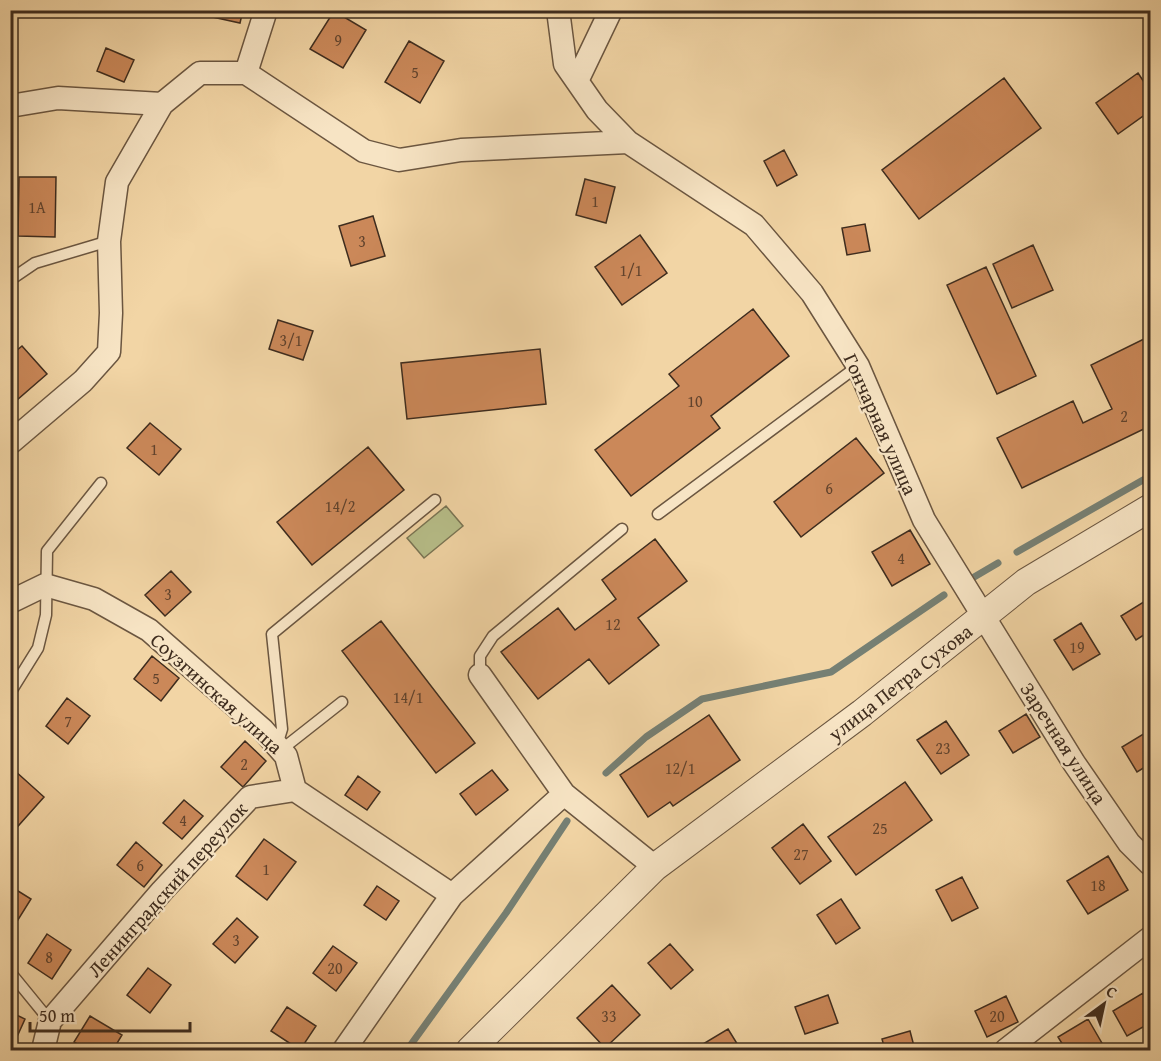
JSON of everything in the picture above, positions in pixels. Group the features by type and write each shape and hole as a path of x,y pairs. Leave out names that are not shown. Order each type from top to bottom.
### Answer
{"street":[{"path":"246,73 266,10"},
{"name":"Гончарная улица","path":"558,10 565,64 597,110 628,142 754,225 812,293 858,366 924,519 984,617"},
{"path":"577,81 611,10"},
{"path":"10,444 83,381 109,352 111,313 109,241 117,182 162,104 200,73 246,73 364,151 399,160 461,150 628,142"},
{"path":"10,106 58,98 162,104"},
{"name":"улица Петра Сухова","path":"470,1050 655,867 862,713 1026,582 1150,508"},
{"path":"10,602 45,585"},
{"name":"Соузгинская улица","path":"45,585 94,599 149,630 263,730 286,756 296,790"},
{"name":"Заречная улица","path":"984,617 1074,763 1130,843 1150,864"},
{"path":"480,675 564,794 655,867"},
{"path":"296,790 452,895"},
{"name":"Ленинградский переулок","path":"43,1050 50,1021 162,891 249,797 296,790"},
{"path":"344,1050 452,895 564,794"},
{"path":"1006,1050 1150,938"}],"lane":[{"path":"10,280 35,263 109,241"},
{"path":"658,514 858,366"},
{"path":"10,693 38,648 46,615 47,551 101,483"},
{"path":"279,748 282,729 272,634 435,500"},
{"path":"480,675 480,656 494,636 621,529"},
{"path":"279,748 342,702"},
{"path":"10,972 50,1021"}],"green space":[{"path":"446,506 463,526 424,558 407,538"}],"building":[{"path":"204,10 243,10 240,23 203,15"},
{"path":"1144,10 1150,10 1150,22"},
{"path":"334,11 366,30 343,68 310,49"},
{"path":"409,41 444,61 420,103 385,82"},
{"path":"106,48 134,60 124,82 97,71"},
{"path":"1138,73 1150,91 1150,111 1118,134 1096,103"},
{"path":"1004,78 1041,128 919,219 882,170"},
{"path":"784,150 797,175 777,186 764,161"},
{"path":"19,177 56,177 55,237 18,236"},
{"path":"585,179 615,187 606,223 576,215"},
{"path":"373,216 385,256 351,266 339,226"},
{"path":"865,224 870,251 847,255 842,228"},
{"path":"640,235 667,273 622,305 595,267"},
{"path":"1033,245 1053,290 1012,308 993,264"},
{"path":"986,267 1036,376 997,394 947,285"},
{"path":"753,309 789,356 711,416 720,428 631,496 595,450 679,386 669,374"},
{"path":"278,320 313,331 303,360 269,349"},
{"path":"1150,336 1150,426 1022,488 997,438 1073,401 1083,423 1112,409 1091,365"},
{"path":"22,346 47,374 10,406 10,356"},
{"path":"540,349 546,404 407,419 401,363"},
{"path":"150,423 181,449 159,475 127,448"},
{"path":"856,438 884,473 801,537 774,502"},
{"path":"368,447 404,490 312,565 277,522"},
{"path":"910,530 930,564 892,586 872,552"},
{"path":"655,539 687,581 638,618 659,645 609,684 589,659 538,699 501,652 558,608 575,630 616,599 602,580"},
{"path":"171,571 191,592 165,616 145,595"},
{"path":"1150,598 1150,631 1136,640 1121,616"},
{"path":"381,621 475,743 436,773 342,651"},
{"path":"1081,623 1100,654 1073,670 1054,640"},
{"path":"152,656 179,678 161,701 134,679"},
{"path":"67,698 90,716 68,744 46,726"},
{"path":"1026,714 1040,737 1013,753 999,731"},
{"path":"709,715 740,760 673,806 670,802 648,817 620,775"},
{"path":"946,721 969,755 941,774 917,740"},
{"path":"1150,730 1150,764 1137,772 1122,747"},
{"path":"245,741 266,761 243,787 221,767"},
{"path":"14,770 44,797 11,834 10,773"},
{"path":"492,770 508,790 476,815 460,794"},
{"path":"358,776 380,792 367,810 345,795"},
{"path":"905,782 932,820 856,875 828,837"},
{"path":"184,800 203,816 182,839 163,823"},
{"path":"803,824 831,861 800,884 772,848"},
{"path":"264,839 296,862 267,900 236,876"},
{"path":"136,842 162,865 144,887 117,865"},
{"path":"1108,856 1128,890 1088,914 1067,881"},
{"path":"962,877 978,908 952,921 936,890"},
{"path":"10,886 31,899 16,923 10,920"},
{"path":"377,886 399,901 386,920 364,905"},
{"path":"841,899 860,928 836,944 817,915"},
{"path":"237,918 258,937 235,963 213,944"},
{"path":"47,934 71,950 52,979 28,963"},
{"path":"670,944 693,970 671,989 648,963"},
{"path":"333,946 357,963 336,991 313,973"},
{"path":"148,968 171,985 150,1013 127,995"},
{"path":"612,985 640,1015 605,1048 577,1018"},
{"path":"1143,993 1150,1007 1150,1023 1127,1036 1113,1011"},
{"path":"828,995 838,1023 805,1034 795,1007"},
{"path":"1006,996 1018,1022 987,1037 975,1011"},
{"path":"287,1007 316,1026 300,1050 271,1031"},
{"path":"10,1012 25,1019 11,1050 10,1050"},
{"path":"90,1016 122,1035 113,1050 87,1050 74,1042"},
{"path":"1088,1019 1103,1045 1092,1050 1066,1050 1058,1037"},
{"path":"728,1029 741,1050 700,1050 698,1047"},
{"path":"910,1031 915,1050 885,1050 882,1039"}],"waterway":[{"path":"1017,552 1150,476"},
{"path":"969,580 998,563"},
{"path":"606,773 646,737 702,699 831,672 944,595"},
{"path":"407,1050 506,913 567,821"}]}
